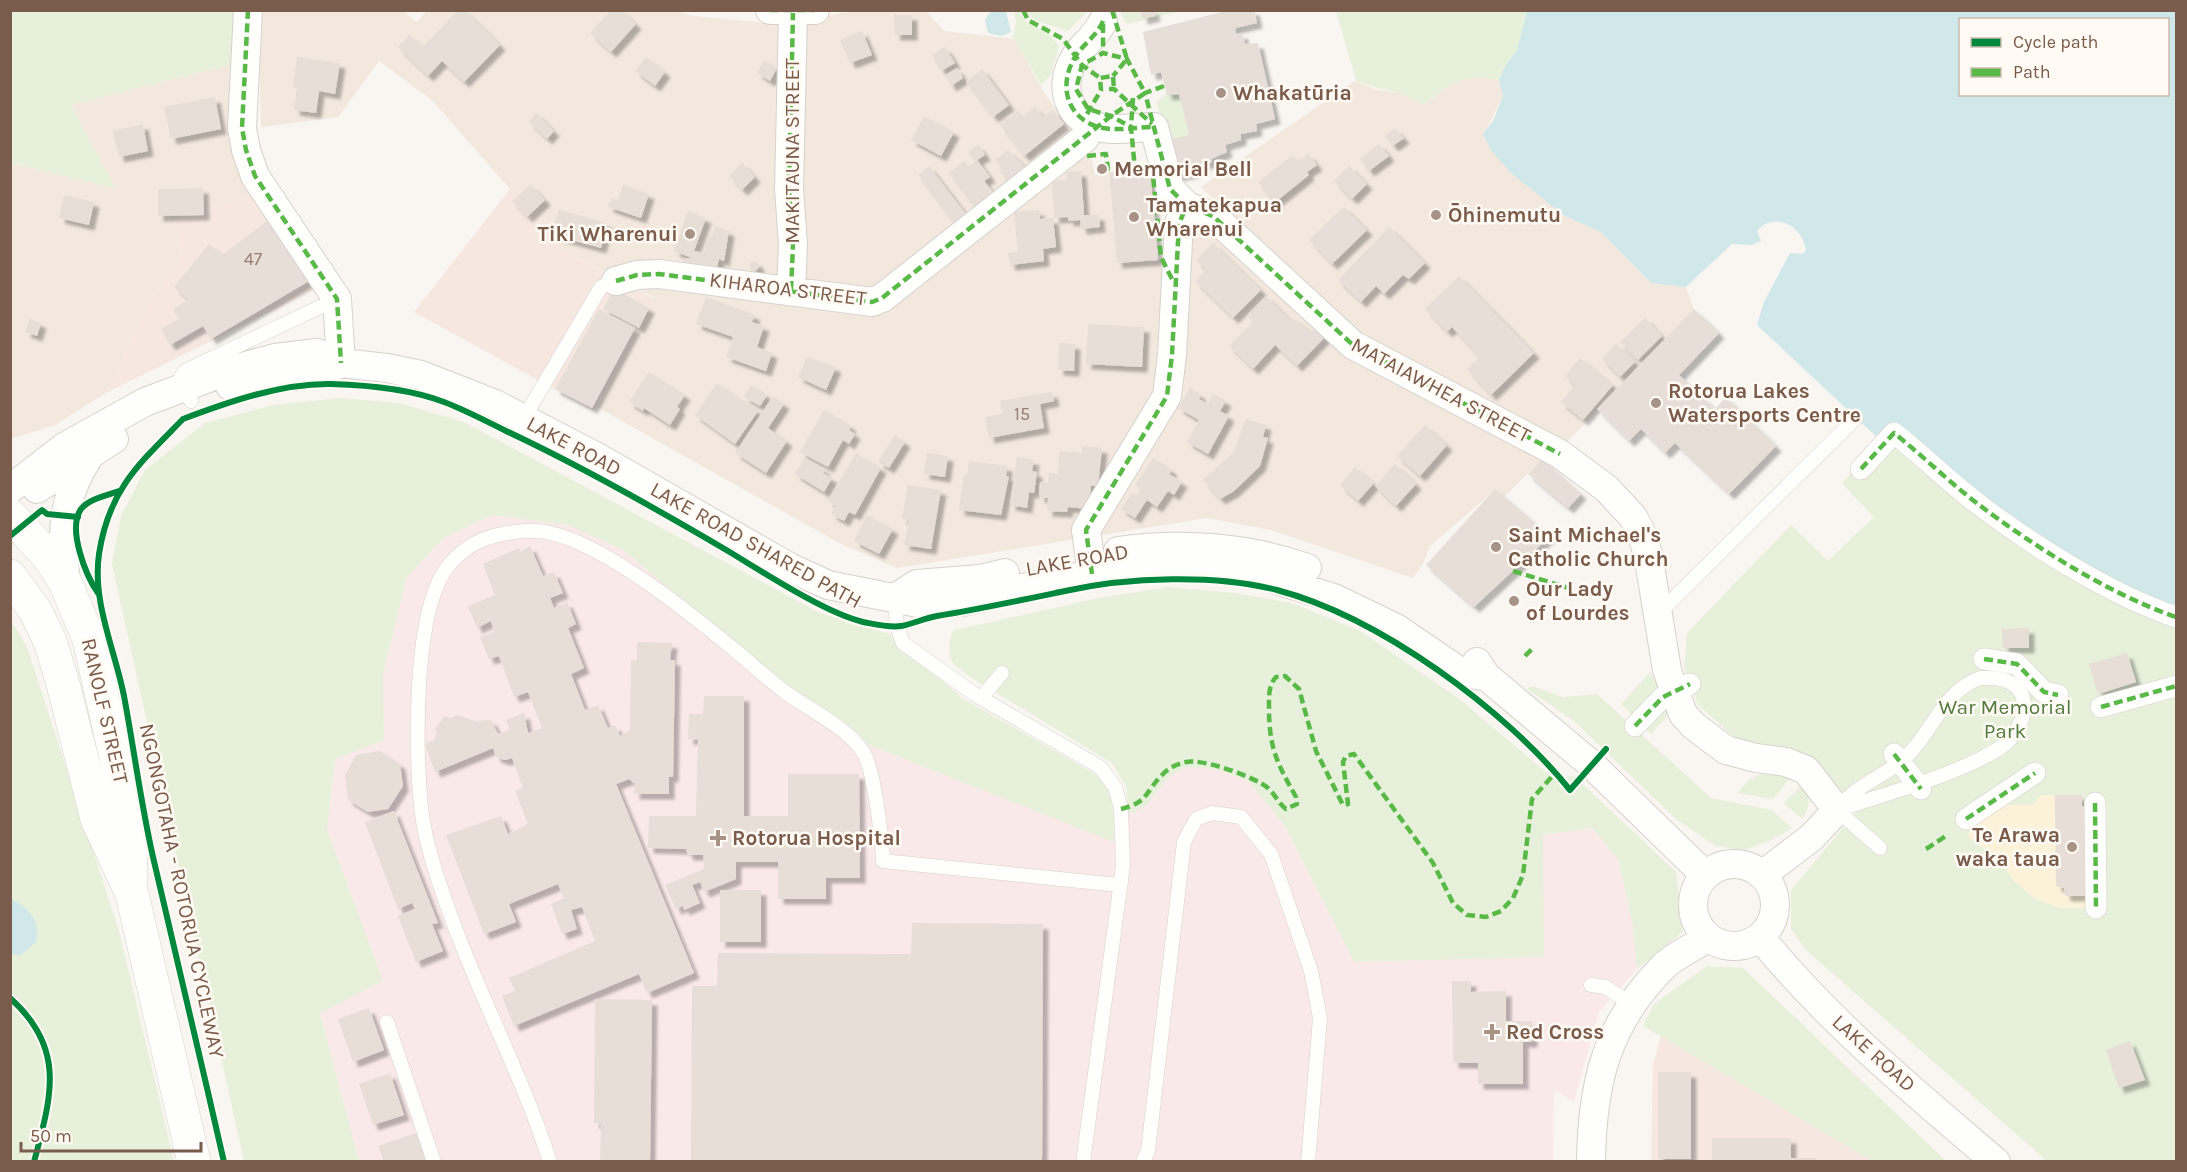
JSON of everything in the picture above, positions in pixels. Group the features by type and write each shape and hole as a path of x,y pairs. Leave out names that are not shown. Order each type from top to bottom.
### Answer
{"main road":[{"name":"RANOLF STREET","path":"10,516 48,556 65,582 98,667 130,820 132,894 194,1161"},
{"name":"RANOLF STREET","path":"10,576 35,610 50,641 97,819 132,894"}],"street":[{"path":"248,10 242,128 246,150 255,176 337,299 341,363"},
{"name":"MAKITAUNA STREET","path":"791,290 793,244 789,189 793,11"},
{"name":"MATAIAWHEA STREET","path":"1093,32 1066,91 1078,118 1103,128 1154,127 1170,189 1187,206 1213,216 1353,345 1560,454 1602,485 1633,517 1641,531 1648,554 1667,670 1682,688 1688,720 1719,747 1733,753 1786,762 1806,770 1837,810"},
{"name":"KIHAROA STREET","path":"616,280 636,275 659,274 872,302 882,298 1085,138"},
{"path":"1090,565 1086,530 1167,396 1172,355 1179,223 1187,206"},
{"name":"LAKE ROAD","path":"10,510 91,453 227,370 275,358 317,353 341,363 387,368 421,375 456,387 524,418 791,568 828,585 895,598 917,584 980,579 1090,565 1157,548 1199,548 1262,565 1340,579 1414,616 1474,658 1486,676 1592,765 1705,875"},
{"name":"LAKE ROAD","path":"10,489 64,447 126,411 188,393 319,373 341,363"},
{"path":"1861,469 1894,433 1940,474 2008,526 2118,592 2176,617"},
{"name":"LAKE ROAD","path":"10,462 64,447"},
{"name":"LAKE ROAD","path":"65,582 65,510 75,478 91,453"},
{"path":"1984,659 2017,664 2044,692 2058,695"},
{"path":"2101,707 2176,686"},
{"path":"1635,726 1663,697 1682,688"},
{"path":"1897,758 1919,786"},
{"path":"1966,819 2035,773"},
{"path":"2095,803 2096,908"},
{"path":"1762,875 1812,837 1837,810"},
{"path":"1728,864 1752,868 1762,875 1771,886 1774,907 1769,927 1760,937 1748,944 1734,946 1720,944 1708,937 1695,918 1693,907 1694,895 1705,875 1728,864"},
{"path":"1592,1161 1593,1108 1599,1073 1617,1028 1632,1004 1664,966 1708,937"},
{"name":"LAKE ROAD","path":"1760,937 1799,984 1833,1017 1996,1161"}],"lane":[{"path":"524,418 600,287 616,280"},
{"path":"188,393 181,377 185,370 337,299"},
{"path":"1658,614 1856,418"},
{"path":"550,1161 527,1098 461,944 435,870 422,810 416,728 423,647 433,594 448,566 474,542 530,531 550,532 578,542 697,617 785,692 829,720 864,752 877,807 883,861 1119,885"},
{"path":"895,598 897,627 903,643 981,698 1100,767 1115,787 1123,825 1123,866 1087,1161"},
{"path":"981,698 1002,673"},
{"path":"1980,678 1995,678 2008,681 2017,688 2023,699 2025,712 2015,734 2004,745 1919,786 1837,810 1852,791 1897,758 1964,684 1980,678"},
{"path":"1837,810 1880,848"},
{"path":"1143,1161 1148,1151 1184,842 1196,819 1212,813 1240,817 1271,854 1311,971 1320,1018 1308,1161"},
{"path":"1591,985 1605,987 1632,1004"},
{"path":"387,1022 434,1161"}],"shaded area":[{"path":"428,10 672,10 693,16 786,25 851,11 925,10 944,31 1014,39 1045,94 1071,129 1089,143 1087,156 1092,160 1095,175 1109,174 1117,263 1158,260 1194,231 1208,230 1267,281 1542,459 1504,497 1495,490 1430,546 1423,564 1413,578 1271,530 1207,518 897,568 841,544 597,407 655,298 562,249 433,101 379,61 338,117 261,127 259,11 403,11 417,22"},
{"path":"232,64 253,192 206,209 205,217 175,219 180,259 149,300 106,393 55,425 11,439 11,167 16,164 114,187 71,105"},
{"path":"1474,76 1499,80 1503,96 1484,134 1563,215 1601,232 1651,283 1686,287 1694,309 1568,441 1357,336 1201,187 1356,80 1373,89 1412,95 1423,105 1454,82"},
{"path":"510,189 562,249 655,299 594,411 414,312"},
{"path":"253,192 317,289 106,393 149,300 180,259 175,219 205,217 206,209"},
{"name":"Rotorua Hospital","path":"492,515 570,525 623,550 766,669 857,740 1113,841 1116,819 1146,806 1168,778 1185,767 1217,769 1248,781 1285,826 1354,962 1543,835 1592,828 1618,859 1633,926 1637,969 1599,1012 1574,1101 1554,1090 1553,1162 359,1161 320,1012 383,981 327,829 335,759 384,740 383,675 407,577 444,538"},
{"path":"1661,1036 1872,1161 1651,1162 1653,1065"}],"green space":[{"path":"11,11 233,11 232,64 71,105 115,188 17,164 11,167"},
{"path":"1014,11 1019,11 1025,21 1052,37 1059,46 1051,75 1041,85 1013,37 1016,21"},
{"path":"1026,11 1088,11 1068,31 1036,21"},
{"path":"1120,11 1141,11 1142,18 1155,16 1154,11 1181,11 1128,24 1124,21"},
{"path":"1336,11 1527,11 1517,51 1507,63 1499,80 1466,79 1450,85 1423,105 1400,93 1356,80"},
{"path":"1166,93 1179,94 1189,135 1167,144 1157,102"},
{"path":"341,398 399,403 464,422 820,613 903,638 921,662 962,698 1102,778 1113,808 1113,842 857,740 766,669 623,550 568,525 492,515 444,538 407,577 383,675 384,740 335,759 327,829 383,981 320,1013 359,1161 244,1161 112,564 121,516 145,470 205,423 273,405"},
{"name":"War Memorial Park","path":"1894,426 2176,613 2176,1161 2047,1161 1806,950 1791,929 1791,890 1859,809 1817,764 1739,741 1698,705 1684,668 1687,633 1791,525 1828,561 1874,517 1842,483"},
{"path":"1168,587 1235,593 1292,603 1360,631 1458,698 1553,778 1574,776 1676,872 1683,932 1637,969 1633,926 1618,859 1592,828 1543,835 1544,957 1354,962 1285,826 1248,781 1217,769 1185,767 1168,778 1146,806 1128,814 1126,786 1112,763 975,680 960,670 950,656 950,642 952,632 955,630 1099,598"},
{"path":"10,619 27,647 119,931 174,1161 11,1161"},
{"path":"1650,672 1671,712 1651,734 1621,704"},
{"path":"1532,686 1563,697 1597,694 1711,798 1772,810 1792,828 1772,840 1744,850 1716,846 1676,819 1574,721 1527,689"},
{"path":"1765,772 1791,777 1773,799 1737,793 1750,779"},
{"path":"1802,785 1809,802 1802,819 1784,803"},
{"path":"1707,966 1743,968 1946,1161 1872,1161 1643,1026 1654,1004"}],"sand":[{"path":"2041,795 2055,795 2056,886 2064,888 2066,896 2090,896 2096,908 2059,908 2034,898 2012,879 2003,863 1968,837 1972,821 2006,805 2033,805"}],"water":[{"path":"991,11 1006,11 1011,32 1001,36 988,33 985,20"},
{"path":"1527,11 2176,11 2176,612 2040,541 1895,425 1880,440 1757,325 1764,302 1790,253 1802,254 1806,251 1800,235 1788,224 1772,222 1764,225 1757,231 1761,241 1752,245 1732,244 1686,287 1651,283 1601,232 1563,215 1510,172 1491,150 1483,134 1493,121 1503,96 1499,80 1507,63 1517,51"},
{"path":"10,898 28,911 35,921 36,942 20,955 11,954"}],"building":[{"path":"458,10 464,10 500,45 464,82 442,61 428,76 398,47 409,35 423,47"},
{"path":"611,10 621,10 636,24 611,52 590,33"},
{"path":"1141,10 1154,10 1155,16 1142,19"},
{"name":"Whakatūria","path":"1230,10 1254,10 1257,23 1235,28 1236,34 1242,33 1245,44 1258,43 1275,119 1256,124 1257,131 1241,134 1241,140 1225,145 1227,152 1211,159 1212,162 1203,164 1204,167 1195,169 1195,172 1176,176 1169,140 1189,135 1179,94 1167,95 1161,72 1151,75 1143,32"},
{"path":"894,15 912,15 912,35 895,35"},
{"path":"862,31 872,55 850,63 840,40"},
{"path":"945,47 955,63 941,71 932,55"},
{"path":"297,57 340,63 335,94 319,91 316,113 294,110 297,88 293,87"},
{"path":"646,57 665,72 655,86 635,71"},
{"path":"764,60 777,68 770,81 757,73"},
{"path":"957,68 963,78 951,86 945,75"},
{"path":"982,69 1009,105 993,117 966,82"},
{"path":"215,97 221,129 171,139 164,107"},
{"path":"1035,107 1043,117 1053,110 1064,124 1024,156 1000,125 1018,111 1023,116"},
{"path":"536,113 554,131 547,139 529,122"},
{"path":"924,116 954,132 941,156 911,140"},
{"path":"143,124 148,151 119,157 113,131"},
{"path":"1395,128 1404,138 1393,146 1385,136"},
{"path":"1379,144 1389,156 1369,171 1360,159"},
{"path":"978,145 985,155 977,160 990,177 984,181 994,193 975,207 949,173 964,161 969,167 975,162 968,151"},
{"path":"1008,150 1027,169 1009,183 1000,172 1003,170 995,160"},
{"path":"1308,154 1317,165 1307,172 1309,175 1274,203 1258,182 1293,155 1298,162"},
{"path":"742,163 755,177 742,190 729,176"},
{"path":"929,166 966,214 954,223 918,175"},
{"path":"1349,166 1367,184 1352,199 1334,181"},
{"name":"Tamatekapua Wharenui","path":"1150,169 1158,260 1117,263 1109,172"},
{"path":"1081,171 1084,215 1099,215 1100,227 1081,229 1080,220 1068,221 1068,217 1054,218 1052,181 1067,180 1066,172"},
{"path":"531,185 545,200 527,217 512,201"},
{"path":"623,185 649,194 641,218 608,207 611,198 618,200"},
{"path":"203,188 204,215 158,216 158,189"},
{"path":"64,195 94,202 89,225 59,218"},
{"path":"1344,207 1367,230 1332,264 1309,240"},
{"path":"559,210 607,223 601,248 552,235"},
{"path":"1039,210 1040,219 1053,218 1056,247 1043,249 1044,261 1010,265 1008,253 1018,252 1014,212"},
{"path":"688,211 706,218 694,251 704,253 715,226 729,231 724,261 719,259 716,271 683,265 684,259 692,258 674,251"},
{"path":"271,218 309,281 211,339 203,326 170,345 161,329 179,319 173,309 188,300 174,287 209,244 222,255"},
{"path":"1389,227 1425,263 1409,279 1403,275 1384,294 1376,286 1361,302 1338,280"},
{"path":"1213,243 1261,290 1233,318 1195,281 1206,270 1196,260"},
{"path":"754,261 759,266 754,271 749,266"},
{"path":"1459,276 1534,353 1491,395 1467,369 1480,357 1452,327 1447,332 1425,309"},
{"path":"614,289 649,308 639,328 603,309"},
{"path":"1266,296 1292,322 1296,319 1311,333 1316,328 1325,337 1297,366 1275,345 1253,369 1229,346 1253,322 1247,316"},
{"path":"706,297 755,315 752,322 764,326 757,347 772,353 766,371 726,357 733,337 696,324"},
{"path":"599,309 635,328 592,408 555,389"},
{"name":"Rotorua Lakes Watersports Centre","path":"1694,309 1719,333 1679,375 1715,409 1726,397 1776,446 1729,494 1675,443 1665,453 1641,429 1629,441 1597,409"},
{"path":"1645,318 1662,336 1638,360 1620,342"},
{"path":"30,319 41,323 37,336 25,332"},
{"path":"1088,324 1144,327 1142,367 1086,364"},
{"path":"1059,343 1075,344 1074,371 1058,370"},
{"path":"1616,344 1635,362 1620,377 1602,359"},
{"path":"807,357 836,367 826,390 798,377"},
{"path":"1580,358 1613,385 1583,420 1561,402 1575,385 1565,376"},
{"path":"649,372 685,395 670,425 644,408 643,411 629,402"},
{"path":"717,383 758,411 735,444 695,415"},
{"path":"751,385 767,395 760,406 744,397"},
{"path":"1190,388 1201,395 1199,399 1208,404 1213,394 1226,401 1220,411 1229,416 1208,454 1187,442 1199,420 1178,408"},
{"path":"1052,392 1054,401 1040,404 1044,428 989,438 985,417 1002,414 1000,401"},
{"path":"773,396 784,404 768,428 787,441 766,473 735,453"},
{"path":"824,410 851,426 849,430 855,434 849,444 843,440 828,467 800,452"},
{"path":"1246,419 1266,425 1263,437 1268,438 1260,466 1234,491 1220,499 1203,480 1233,453"},
{"path":"1425,425 1447,445 1420,476 1397,456"},
{"path":"895,435 905,442 889,468 878,462"},
{"path":"1082,446 1102,448 1098,486 1091,486 1089,509 1068,507 1067,512 1047,511 1048,498 1039,497 1040,482 1048,483 1049,473 1058,474 1060,451 1082,453"},
{"path":"856,453 881,468 855,515 849,512 844,521 831,514 836,506 828,501"},
{"path":"927,453 948,456 945,477 924,474"},
{"path":"1017,457 1034,460 1032,471 1037,472 1034,493 1029,492 1027,508 1010,505"},
{"path":"805,458 825,470 823,473 832,478 824,492 795,474"},
{"path":"1153,458 1172,470 1169,474 1182,482 1174,495 1168,491 1157,507 1147,500 1135,518 1121,509 1132,493 1137,496 1141,489 1135,485"},
{"path":"1542,459 1581,494 1568,508 1528,474"},
{"path":"969,461 1007,466 1006,476 1009,476 1001,515 959,510 964,475 967,475"},
{"path":"1395,464 1416,484 1396,506 1375,486"},
{"path":"1355,467 1374,483 1358,501 1340,485"},
{"path":"908,485 941,490 931,549 904,545 909,520 902,519"},
{"path":"1495,489 1550,536 1474,607 1426,565"},
{"path":"867,515 893,529 879,554 854,541"},
{"path":"530,546 543,576 554,572 563,593 550,598 554,608 567,602 576,624 568,628 584,668 571,674 585,710 598,705 608,728 615,725 620,736 630,730 631,660 637,660 637,642 672,643 670,660 675,660 673,777 669,777 669,794 634,794 635,784 629,779 616,784 694,973 647,993 639,974 514,1026 502,996 515,991 509,978 595,941 582,907 571,910 577,929 562,934 551,904 564,898 558,884 509,904 516,922 484,934 446,835 501,816 508,834 528,824 515,791 523,788 512,758 505,760 496,757 493,748 435,772 425,744 434,740 437,733 435,730 444,716 450,718 457,715 475,721 491,720 498,734 510,730 506,720 524,713 528,733 542,728 528,692 514,697 499,656 489,659 480,637 494,632 491,621 477,628 468,606 495,595 483,564 519,548 520,552"},
{"path":"2029,628 2029,648 2003,648 2002,629"},
{"path":"2127,653 2136,682 2098,694 2089,664"},
{"path":"704,696 744,696 744,816 788,816 788,774 859,774 860,878 826,878 826,899 778,899 778,862 736,862 736,879 704,892 700,882 692,885 700,903 684,910 683,906 676,909 665,885 704,869 703,855 688,855 686,849 648,848 649,816 696,816 698,740 688,739 689,714 703,714"},
{"path":"380,751 400,764 403,786 388,809 368,812 348,800 345,775 356,755"},
{"path":"2055,795 2082,795 2082,806 2090,806 2090,896 2065,896 2064,888 2056,886"},
{"path":"394,811 438,923 432,924 443,951 416,962 398,916 415,909 412,903 398,909 365,822"},
{"path":"720,890 761,890 761,942 720,942"},
{"path":"912,923 1043,924 1042,1162 691,1162 692,986 717,986 718,953 911,954"},
{"name":"Red Cross","path":"1452,981 1471,981 1471,992 1506,991 1506,1021 1532,1021 1532,1042 1523,1042 1523,1084 1478,1084 1478,1063 1453,1063"},
{"path":"595,999 652,1000 650,1162 600,1162 601,1124 594,1123"},
{"path":"369,1008 384,1050 353,1062 338,1019"},
{"path":"2130,1041 2145,1080 2119,1088 2106,1050"},
{"path":"1658,1072 1691,1072 1691,1159 1658,1159"},
{"path":"390,1073 404,1115 373,1125 359,1084"},
{"path":"419,1132 429,1162 384,1162 378,1146"},
{"path":"1712,1138 1791,1138 1791,1158 1816,1158 1816,1162 1712,1162"}],"marked path":[{"path":"248,10 242,128 246,150 255,176 337,299 341,363"},
{"path":"770,10 815,10"},
{"path":"1023,10 1028,20 1063,39 1082,65 1100,78"},
{"path":"1112,10 1127,59 1113,76"},
{"path":"791,290 793,245 789,189 793,13"},
{"path":"1103,21 1078,52 1070,68 1067,80 1069,101 1081,118 1103,128 1154,127"},
{"path":"1103,24 1103,53"},
{"path":"616,281 637,275 659,274 872,302 882,298 1111,116 1145,93 1127,59 1103,53 1082,65 1076,89 1088,109 1111,116 1131,127"},
{"path":"1087,114 1101,90 1100,78 1113,76 1114,89"},
{"path":"1164,86 1145,93 1170,189 1187,206 1213,216 1353,345 1560,454"},
{"path":"1109,89 1114,89 1152,124"},
{"path":"1133,98 1131,127 1135,170"},
{"path":"1087,156 1106,154 1108,169 1148,166"},
{"path":"1152,165 1161,257 1174,283"},
{"path":"1092,574 1086,530 1167,396 1172,355 1179,223 1187,206"},
{"path":"1861,469 1894,433 1978,504 2023,536 2099,583 2151,608 2176,617"},
{"path":"1513,571 1582,592"},
{"path":"1525,656 1533,648"},
{"path":"1984,659 2017,664 2044,692 2058,695"},
{"path":"1121,809 1142,800 1170,768 1194,762 1228,769 1252,779 1270,790 1286,809 1297,804 1296,797 1275,755 1269,722 1270,688 1276,677 1285,676 1299,689 1316,751 1343,805 1348,804 1343,762 1346,756 1354,754 1433,863 1453,903 1467,915 1486,917 1501,911 1513,898 1523,875 1532,799 1556,772"},
{"path":"1635,726 1663,697 1690,684"},
{"path":"2101,707 2176,686"},
{"path":"1894,754 1921,789"},
{"path":"1966,819 2035,773"},
{"path":"2095,803 2096,908"},
{"path":"1926,849 1946,836"}],"cycle path":[{"name":"LAKE ROAD SHARED PATH","path":"224,1162 149,837 124,696 101,608 98,572 99,554 110,512 118,495 140,464 183,419 237,400 275,390 331,384 388,388 444,402 618,488 813,601 848,617 877,625 901,626 937,616 1090,586 1143,580 1227,581 1277,590 1316,603 1357,621 1437,670 1476,698 1511,728 1543,759 1570,790 1606,749"},
{"path":"98,593 88,576 80,552 77,540 77,518 81,509 89,503 119,491"},
{"path":"10,536 42,510 47,514 78,517"},
{"path":"10,998 28,1017 40,1036 47,1055 50,1075 49,1095 34,1162"}],"place":[{"name":"Whakatūria","path":"1221,93"},
{"name":"Memorial Bell","path":"1102,169"},
{"name":"Ōhinemutu","path":"1436,215"},
{"name":"Tamatekapua Wharenui","path":"1134,217"},
{"name":"Tiki Wharenui","path":"690,234"},
{"name":"Rotorua Lakes Watersports Centre","path":"1656,403"},
{"name":"Saint Michael's Catholic Church","path":"1496,547"},
{"name":"Our Lady of Lourdes","path":"1514,601"},
{"name":"Rotorua Hospital","path":"718,838"},
{"name":"Te Arawa waka taua","path":"2072,847"},
{"name":"Red Cross","path":"1492,1032"}]}
